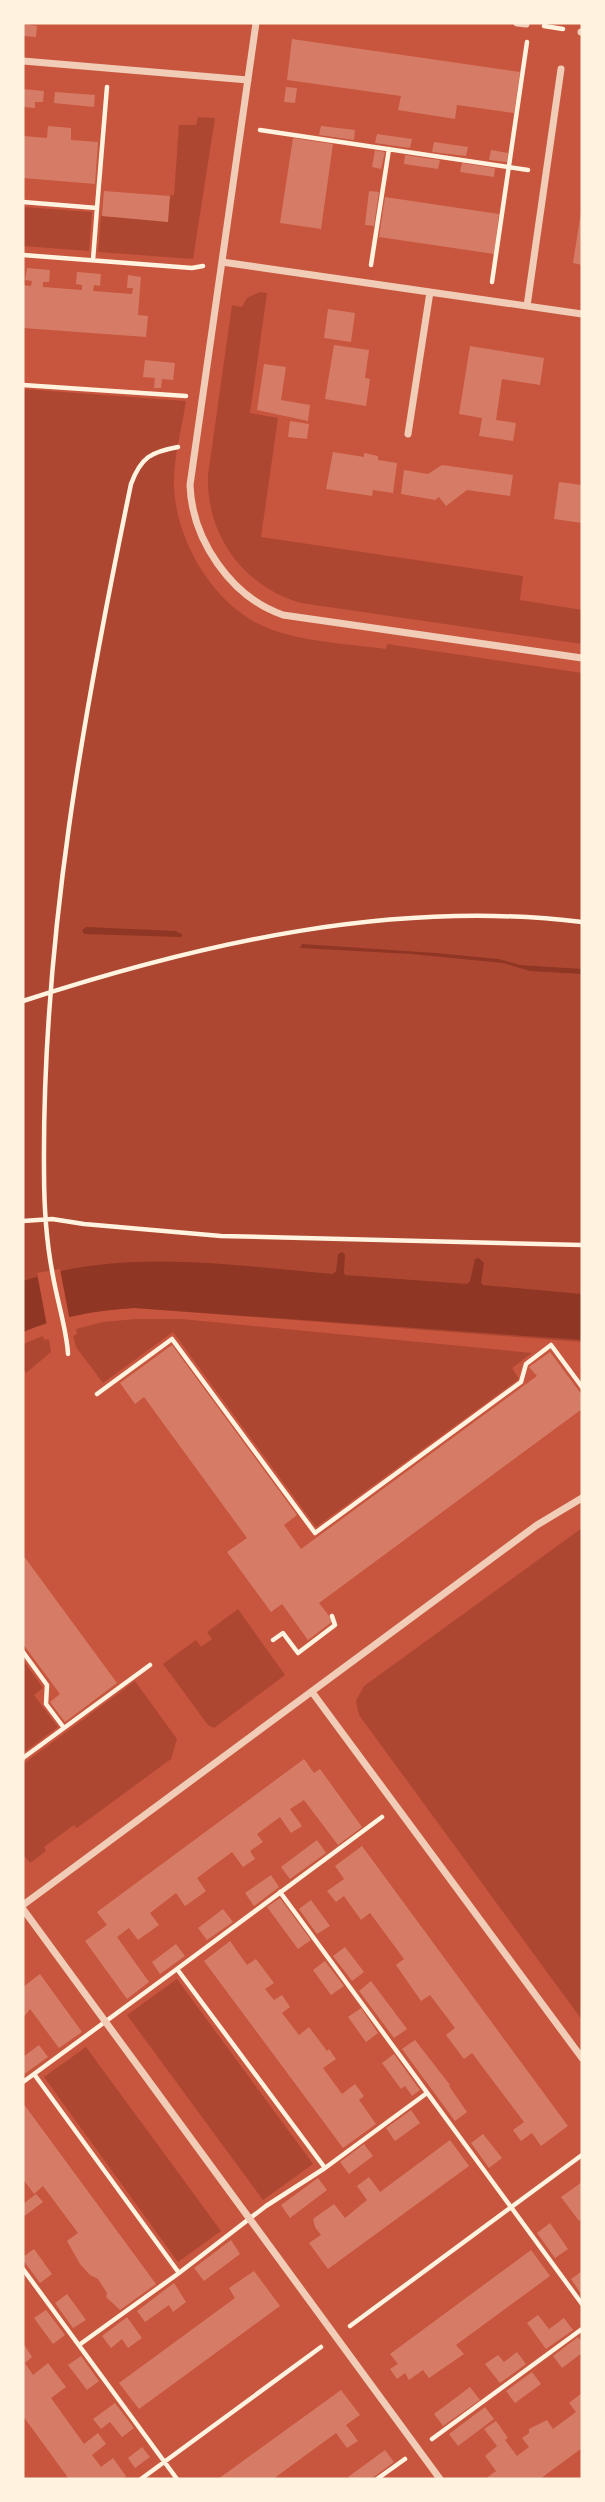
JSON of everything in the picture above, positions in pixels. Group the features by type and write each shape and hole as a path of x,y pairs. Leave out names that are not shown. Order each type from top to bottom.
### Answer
{"street":[{"path":"256,23 195,449 191,499 201,533 212,555 224,572 255,603 283,615 582,658"},
{"path":"517,23 528,24"},
{"path":"23,61 248,80"},
{"path":"527,306 561,69"},
{"path":"222,262 582,314"},
{"path":"408,434 430,292"},
{"path":"440,2479 23,1907 537,1525 582,1498"},
{"path":"312,1692 582,2058"}],"path":[{"path":"490,300 528,24 582,32"},
{"path":"93,260 109,69"},
{"path":"241,127 546,173"},
{"path":"368,284 389,149"},
{"path":"23,202 97,208"},
{"path":"23,255 192,268 222,262"},
{"path":"23,385 202,397"},
{"path":"68,1354 51,1268 45,1220 44,1070 48,993 66,842 95,665 131,484 138,469 151,454 179,447 195,449"},
{"path":"23,1002 173,958 242,942 350,923 451,917 582,922"},
{"path":"23,1221 45,1220 221,1236 582,1245"},
{"path":"97,1394 172,1339 315,1533 521,1382 526,1364 551,1345 582,1387"},
{"path":"273,1640 283,1633 298,1653 335,1625 332,1616"},
{"path":"23,1652 47,1685 46,1704 64,1728"},
{"path":"23,1758 150,1665"},
{"path":"23,2082 398,1806"},
{"path":"280,1892 582,2304"},
{"path":"177,1969 325,2168"},
{"path":"34,2074 179,2273"},
{"path":"79,2345 250,2218 325,2168 427,2093"},
{"path":"141,2479 582,2155"},
{"path":"23,2269 177,2479"},
{"path":"377,2479 582,2329"}],"shaded area":[{"path":"198,117 215,118 193,259 98,252 101,216 167,221 169,196 174,195 179,125 196,125"},
{"path":"23,207 92,212 89,251 23,246"},
{"path":"260,292 267,293 250,413 278,418 261,537 523,576 520,600 582,610 582,644 301,603 280,595 246,571 221,537 209,497 208,475 232,305 242,307 247,298"},
{"path":"23,389 186,401 174,476 176,508 182,530 202,571 216,590 250,619 270,629 313,640 386,649 387,644 582,673 582,1342 135,1308 78,1315 23,1332"},
{"path":"86,927 176,931 183,935 84,934 82,930"},
{"path":"302,944 499,959 520,965 582,969 582,974 530,971 503,963 411,954 300,948"},
{"path":"342,1252 345,1255 345,1275 467,1284 475,1259 479,1258 484,1263 483,1285 582,1294 582,1340 135,1308 78,1315 23,1332 23,1281 62,1271 100,1265 177,1262 333,1274 336,1271 338,1254"},
{"path":"181,1319 532,1353 512,1368 519,1379 316,1527 173,1332 103,1383 76,1347 73,1336 77,1334 76,1329 103,1322"},
{"path":"43,1336 44,1340 49,1339 51,1352 26,1373 23,1368 23,1344"},
{"path":"582,1528 582,2020 359,1715 356,1701 364,1686"},
{"path":"238,1609 285,1675 214,1728 208,1725 163,1664 196,1640 201,1647 212,1639 207,1632"},
{"path":"23,1660 43,1688 34,1695 58,1727 23,1753"},
{"path":"135,1681 177,1739 171,1759 77,1828 74,1825 44,1847 46,1851 30,1863 23,1854 23,1764"},
{"path":"177,1979 313,2164 263,2200 127,2015"},
{"path":"86,2047 221,2231 178,2262 44,2077"}],"pier":[{"path":"60,1269 70,1321 47,1326 37,1273"}],"building":[{"path":"23,24 37,26 36,37 23,36"},
{"path":"292,39 520,72 514,113 457,105 455,119 398,110 401,96 287,80"},
{"path":"286,87 297,88 295,103 284,102"},
{"path":"23,89 44,91 43,102 35,102 35,108 23,107"},
{"path":"55,92 95,95 94,107 54,103"},
{"path":"48,126 71,128 71,140 98,142 95,184 23,178 23,136 47,138"},
{"path":"321,126 355,130 354,140 319,135"},
{"path":"377,134 412,139 410,148 375,143"},
{"path":"293,138 333,144 321,229 280,223"},
{"path":"434,142 468,147 466,156 432,152"},
{"path":"375,150 385,152 381,169 372,167"},
{"path":"491,150 508,153 507,162 489,160"},
{"path":"405,155 440,160 438,169 404,164"},
{"path":"462,163 495,168 494,177 460,172"},
{"path":"104,191 170,196 168,222 102,216"},
{"path":"369,191 379,192 374,226 365,225"},
{"path":"385,197 499,214 494,254 379,237"},
{"path":"582,213 582,265 573,263"},
{"path":"27,268 50,270 49,282 43,282 43,287 82,290 82,285 76,284 77,272 101,274 100,286 94,285 93,291 132,294 133,288 127,288 128,275 141,277 138,315 148,316 146,337 23,328 23,285 31,286 32,281 25,280"},
{"path":"328,309 355,313 351,342 324,338"},
{"path":"334,345 369,350 365,378 370,379 366,406 325,399"},
{"path":"470,346 544,358 540,385 502,379 496,420 516,423 513,441 479,436 482,418 459,414"},
{"path":"145,360 175,363 173,380 162,379 161,388 154,388 155,378 143,377"},
{"path":"264,364 286,367 281,400 310,405 308,421 257,410"},
{"path":"290,421 309,424 307,439 288,437"},
{"path":"333,452 364,457 364,453 378,456 378,460 397,463 393,493 373,490 372,496 326,489"},
{"path":"442,465 513,475 510,496 467,490 446,506 439,497 435,500 401,494 404,470 428,474"},
{"path":"559,482 582,485 582,523 554,519"},
{"path":"172,1345 297,1515 284,1525 301,1549 537,1376 529,1367 550,1352 582,1395 582,1409 319,1603 333,1621 308,1640 282,1604 271,1612 227,1552 247,1538 144,1397 135,1404 120,1383"},
{"path":"23,1555 117,1683 65,1722 50,1702 60,1694 23,1644"},
{"path":"304,1759 314,1773 320,1769 362,1827 338,1845 304,1800 290,1809 302,1826 291,1833 280,1817 257,1834 263,1842 250,1851 255,1859 243,1867 232,1852 197,1878 206,1891 185,1906 176,1893 150,1913 159,1925 138,1940 129,1928 117,1937 149,1982 127,1999 85,1941 107,1925 97,1912"},
{"path":"317,1840 326,1853 290,1879 281,1867"},
{"path":"362,1846 568,2126 541,2146 532,2133 521,2141 513,2130 524,2122 472,2053 464,2059 446,2035 455,2028 430,1995 421,2001 396,1965 404,1959 370,1913 361,1920 344,1896 336,1902 327,1891 344,1879 335,1866"},
{"path":"271,1875 279,1887 254,1906 245,1893"},
{"path":"280,1898 311,1940 298,1949 267,1907"},
{"path":"311,1900 330,1926 317,1934 299,1909"},
{"path":"223,1909 233,1922 207,1940 198,1928"},
{"path":"230,1941 247,1965 256,1959 274,1983 265,1989 274,2000 282,1995 290,2007 282,2013 299,2035 309,2027 327,2051 329,2049 336,2059 323,2068 342,2094 355,2084 364,2096 359,2100 376,2124 343,2148 204,1961"},
{"path":"176,1944 185,1956 160,1974 152,1962"},
{"path":"345,1947 364,1972 352,1981 333,1956"},
{"path":"325,1961 344,1986 331,1995 313,1970"},
{"path":"40,1974 82,2032 59,2048 30,2009 23,2018 23,1987"},
{"path":"371,1981 407,2029 394,2038 359,1991"},
{"path":"361,2008 378,2033 366,2042 348,2017"},
{"path":"415,2040 467,2112 455,2121 402,2049"},
{"path":"39,2045 48,2057 23,2075 23,2057"},
{"path":"394,2054 420,2090 412,2096 405,2086 401,2089 382,2063"},
{"path":"23,2103 156,2284 120,2310 106,2297 107,2293 98,2279 80,2264 67,2241 78,2233 43,2186 34,2194 23,2179"},
{"path":"411,2110 420,2123 395,2141 386,2128"},
{"path":"483,2134 502,2158 489,2168 471,2143"},
{"path":"450,2140 469,2166 328,2269 309,2243 321,2235 313,2219 334,2204 345,2218 367,2200 357,2186 369,2177 380,2192"},
{"path":"364,2144 373,2156 349,2174 340,2162"},
{"path":"318,2178 327,2190 290,2218 281,2205"},
{"path":"582,2182 582,2219 579,2221 561,2197"},
{"path":"36,2194 43,2202 23,2217 23,2204"},
{"path":"550,2223 568,2249 555,2258 537,2233"},
{"path":"231,2240 240,2254 204,2281 194,2268"},
{"path":"34,2249 52,2274 40,2283 23,2260 23,2257"},
{"path":"531,2250 550,2276 456,2345 464,2354 429,2378 423,2370 409,2380 405,2373 397,2379 390,2369 398,2364 390,2354"},
{"path":"254,2271 280,2306 139,2409 119,2383 235,2298 229,2288"},
{"path":"582,2271 582,2295 571,2279"},
{"path":"174,2283 186,2302 173,2312 169,2305 145,2322 137,2311"},
{"path":"67,2294 86,2320 73,2328 55,2303"},
{"path":"46,2310 65,2335 53,2344 34,2318"},
{"path":"538,2315 549,2329 564,2318 573,2330 546,2349 527,2323"},
{"path":"127,2317 142,2338 128,2348 122,2339 111,2348 102,2336"},
{"path":"578,2337 582,2342 582,2353 562,2368 553,2356"},
{"path":"23,2343 32,2357 25,2363 33,2375 48,2363 66,2387 51,2398 84,2444 98,2433 106,2444 92,2455 101,2467 113,2458 126,2476 122,2479 69,2479 23,2416"},
{"path":"517,2352 526,2364 500,2383 485,2364 498,2355 504,2362"},
{"path":"81,2356 99,2381 87,2390 68,2365"},
{"path":"532,2372 541,2384 515,2403 506,2391"},
{"path":"470,2387 480,2400 443,2426 434,2414"},
{"path":"341,2390 360,2415 346,2425 358,2441 347,2448 336,2433 273,2479 218,2479"},
{"path":"582,2393 582,2448 540,2479 485,2479 496,2471 485,2456 497,2446 484,2429 496,2421 517,2456 529,2447 522,2438 529,2433 529,2429 547,2420 553,2429 576,2412 569,2403"},
{"path":"115,2403 134,2428 122,2437 110,2422 101,2429 93,2419"},
{"path":"485,2407 494,2419 458,2446 449,2434"},
{"path":"142,2447 150,2457 135,2468 128,2458"},
{"path":"385,2450 394,2462 371,2479 348,2477"}]}
